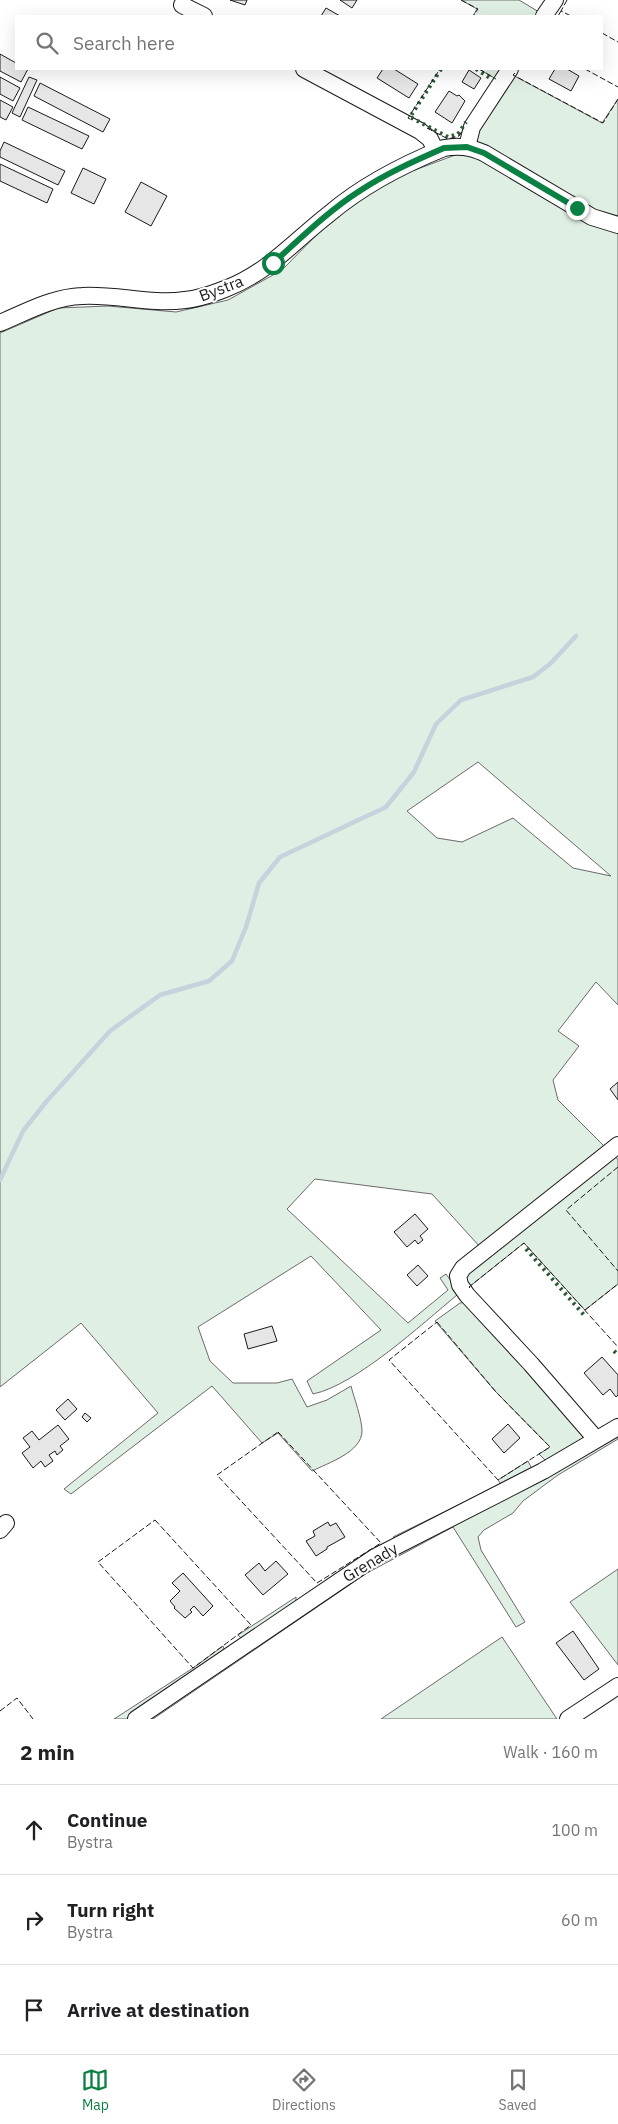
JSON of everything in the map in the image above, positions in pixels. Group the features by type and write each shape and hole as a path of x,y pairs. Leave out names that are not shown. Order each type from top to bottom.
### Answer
{"street":[{"path":"545,15 555,0"},
{"path":"182,5 202,15"},
{"path":"306,70 420,132 430,139 436,151"},
{"path":"467,147 472,126 509,70"},
{"name":"Bystra","path":"0,324 55,301 81,296 161,301 185,300 228,288 273,263 328,214 358,192 392,171 436,151 452,147 467,147 495,159 592,217 618,226"},
{"path":"596,1439 531,1364 467,1295 460,1285 458,1276 463,1268 618,1145"},
{"name":"Grenady","path":"136,1719 375,1557 527,1480 618,1427"},
{"path":"568,1719 618,1686"}],"green space":[{"path":"461,0 519,0 539,12 537,15 474,15 477,9"},
{"path":"481,70 502,70 496,79"},
{"path":"511,74 602,123 618,99 618,222 611,220 477,143 477,131"},
{"path":"466,151 618,230 618,1005 596,982 558,1031 579,1046 553,1080 558,1100 606,1148 481,1248 432,1194 315,1179 287,1209 408,1323 448,1290 440,1278 446,1274 459,1292 457,1295 407,1337 368,1366 349,1379 313,1394 307,1381 381,1330 311,1256 198,1327 210,1361 233,1383 277,1383 292,1379 307,1407 327,1400 351,1386 362,1426 361,1438 356,1445 343,1456 312,1471 278,1433 262,1443 212,1386 71,1494 64,1489 158,1413 81,1323 0,1387 0,333 58,308 108,306 176,312 228,300 282,270 336,215 396,177","holes":["478,762 611,876 573,868 513,818 462,842 437,838 407,811"]},
{"path":"612,1155 618,1159 618,1284 585,1310 524,1243 469,1287 597,1430 618,1418 618,1421 599,1431 593,1430 470,1293 463,1282 464,1275 469,1269"},
{"path":"466,1302 584,1436 581,1442 547,1462 539,1454 550,1447 496,1392 435,1321 460,1303"},
{"path":"618,1432 618,1439 558,1475 523,1501 513,1513 484,1530 478,1537 481,1550 525,1622 516,1627 453,1527 367,1573 153,1719 147,1719 389,1557"},
{"path":"528,1461 533,1471 397,1540 393,1537 501,1484 498,1480"},
{"path":"618,1569 618,1665 570,1602"},
{"path":"296,1597 296,1604 241,1638 238,1635"},
{"path":"502,1637 557,1719 381,1719"},
{"path":"223,1646 224,1649 196,1672 127,1719 114,1719 193,1668"}],"building":[{"path":"230,0 247,0 245,5"},
{"path":"340,0 357,0 352,8"},
{"path":"326,8 338,15 322,15"},
{"path":"0,54 15,62 15,70 27,70 21,82 0,71"},
{"path":"382,70 396,70 418,84 409,98 377,78"},
{"path":"469,70 481,78 474,89 462,82"},
{"path":"554,70 569,70 579,76 571,91 549,79"},
{"path":"0,77 20,88 13,101 0,94"},
{"path":"29,77 37,80 20,117 12,113"},
{"path":"40,83 110,119 103,132 34,96"},
{"path":"449,91 457,96 459,95 465,101 452,123 435,112"},
{"path":"0,100 13,107 6,120 0,117"},
{"path":"28,107 89,136 82,149 22,120"},
{"path":"4,142 65,171 58,185 0,157 0,151"},
{"path":"0,164 53,189 47,203 0,181"},
{"path":"83,168 106,179 94,204 71,193"},
{"path":"141,182 167,196 151,226 125,212"},
{"path":"618,1082 618,1100 610,1089"},
{"path":"415,1214 428,1229 420,1236 423,1240 418,1244 415,1240 407,1247 394,1232"},
{"path":"418,1265 428,1276 417,1286 407,1275"},
{"path":"272,1326 277,1341 248,1349 244,1334"},
{"path":"602,1357 618,1375 618,1395 616,1397 610,1389 603,1395 584,1373"},
{"path":"68,1399 77,1409 65,1420 56,1410"},
{"path":"85,1413 91,1418 87,1422 82,1417"},
{"path":"508,1424 520,1438 504,1453 492,1439"},
{"path":"58,1425 69,1439 60,1446 63,1450 57,1455 55,1451 49,1455 53,1461 45,1467 41,1461 33,1468 22,1453 30,1447 23,1438 32,1431 39,1440"},
{"path":"328,1522 330,1526 336,1523 345,1537 316,1556 306,1541 315,1536 313,1531"},
{"path":"276,1561 288,1574 263,1595 245,1575 259,1563 265,1571"},
{"path":"183,1573 213,1606 203,1616 194,1606 190,1610 192,1612 185,1618 174,1608 170,1601 180,1591 172,1583"},
{"path":"573,1631 599,1669 584,1680 556,1643"}],"waterway":[{"path":"0,1180 23,1131 46,1102 110,1031 160,995 209,981 232,961 246,927 259,883 280,857 386,807 414,772 436,724 461,700 533,677 551,663 576,636"}],"hedge":[{"path":"440,70 410,117 448,137 458,134 466,122"},
{"path":"478,70 493,80"},
{"path":"526,1249 584,1315"},
{"path":"614,1351 618,1355"}],"fence":[{"path":"461,0 478,9 474,15"},
{"path":"567,0 561,11 569,15"},
{"path":"559,15 561,11"},
{"path":"603,34 618,42"},
{"path":"410,119 408,118 439,70"},
{"path":"481,70 496,79"},
{"path":"587,70 618,87"},
{"path":"515,73 513,75 603,123 618,99"},
{"path":"427,128 448,139 459,136 463,130"},
{"path":"618,1167 566,1210 618,1271"},
{"path":"470,1288 524,1243 618,1347"},
{"path":"585,1310 618,1284"},
{"path":"437,1322 496,1392 550,1447 498,1480 389,1360 437,1322"},
{"path":"278,1432 381,1543 317,1583 217,1475 278,1432"},
{"path":"155,1520 251,1625 193,1668 98,1562 155,1520"},
{"path":"0,1711 17,1698 33,1719"}],"route":[{"path":"273,263 328,214 358,192 392,171 444,148 460,146 484,153 577,208"}]}
